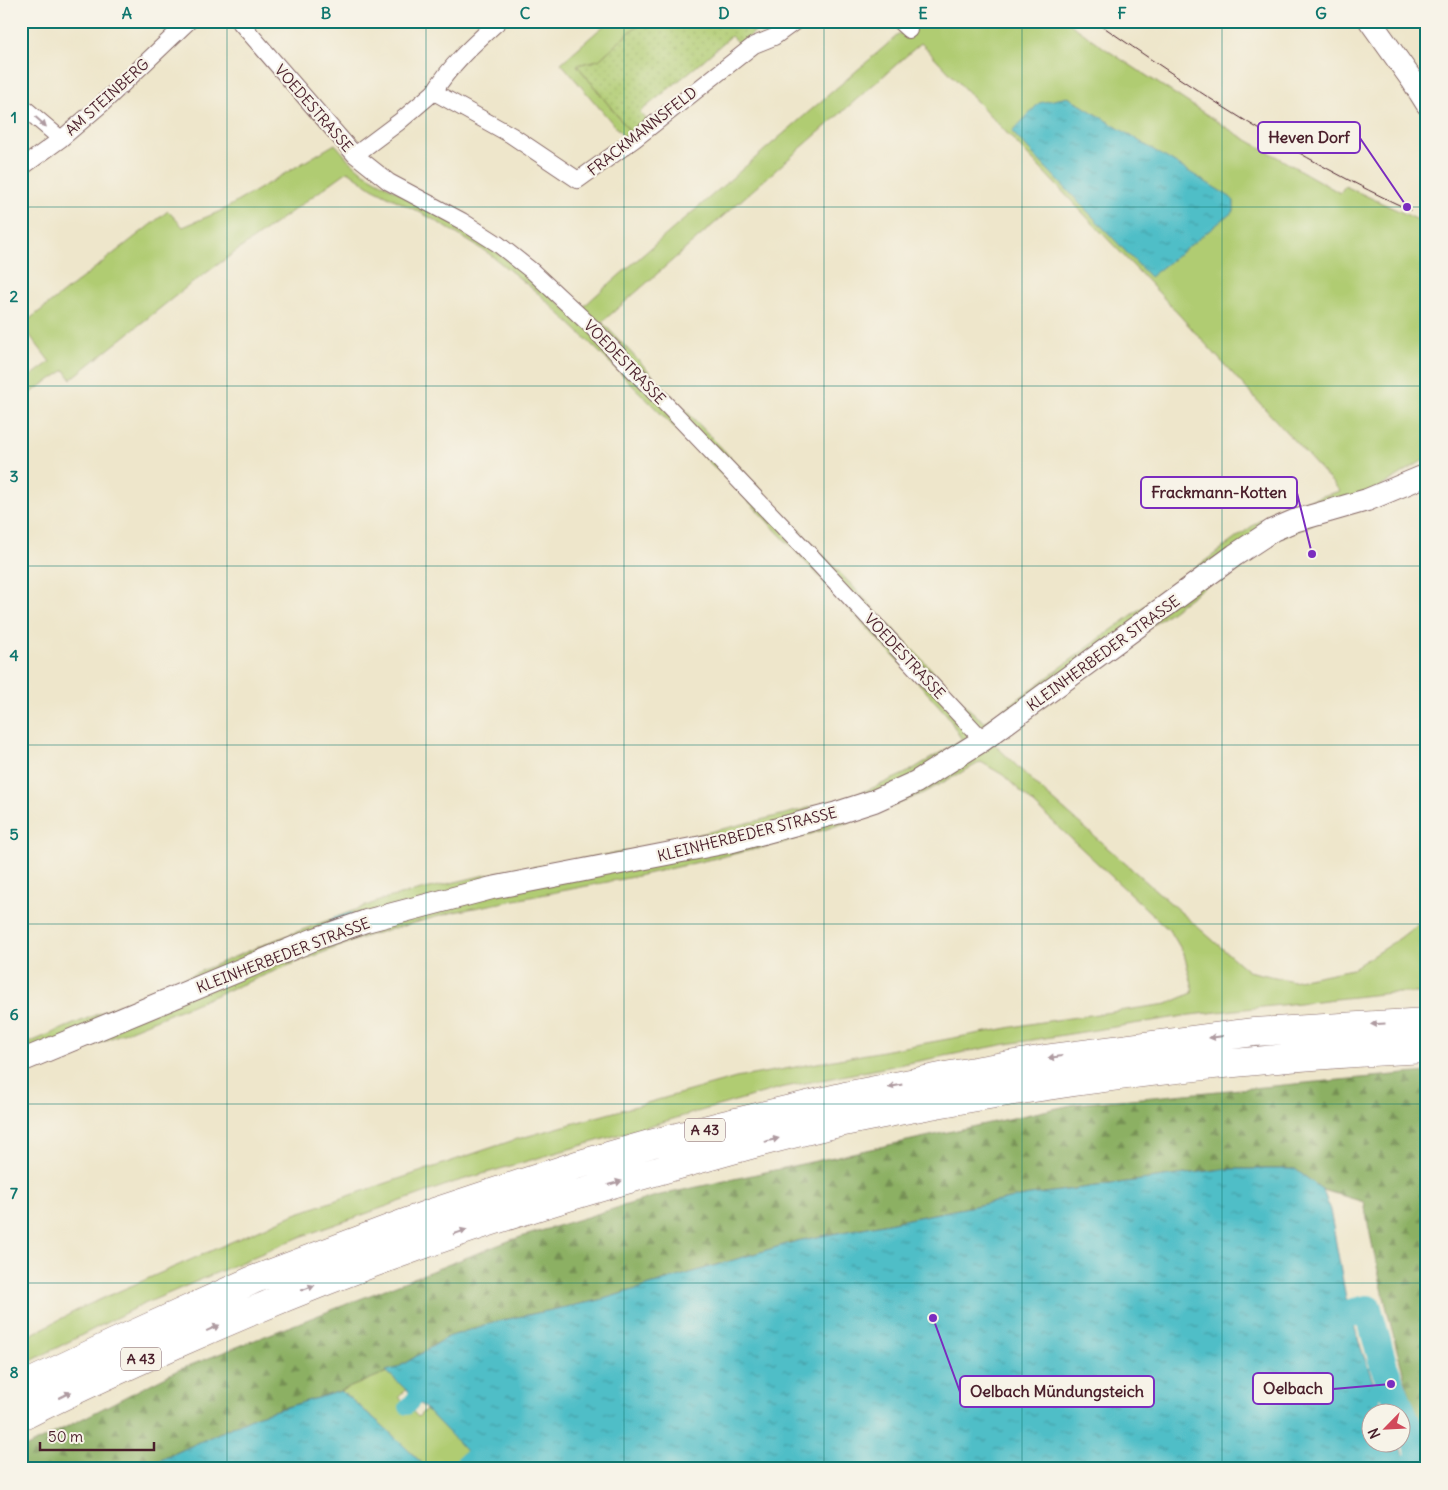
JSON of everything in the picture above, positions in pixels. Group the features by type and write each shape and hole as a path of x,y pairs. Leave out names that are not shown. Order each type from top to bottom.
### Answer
{"highway":[{"name":"A 43","path":"21,1387 114,1342 253,1280 432,1213 577,1165 723,1125 845,1096 950,1075 1045,1059 1254,1032 1427,1022"},
{"name":"A 43","path":"21,1417 116,1370 262,1306 361,1267 458,1232 576,1194 716,1154 856,1120 1060,1083 1262,1059 1427,1049"}],"street":[{"name":"AM STEINBERG","path":"21,168 61,139 102,104 189,21"},
{"name":"VOEDESTRASSE","path":"239,21 355,155 389,182 462,221 498,244 563,299 806,550 983,740"},
{"path":"355,155 399,122 434,92 446,73 499,21"},
{"name":"FRACKMANNSFELD","path":"434,92 511,135 578,180 635,139 754,45 774,37 796,21"},
{"path":"1370,21 1427,104"},
{"path":"21,105 61,139"},
{"name":"KLEINHERBEDER STRASSE","path":"21,1061 340,929 397,912 492,888 733,841 874,801 916,782 983,740 1235,555 1274,530 1294,521 1386,494 1422,475"}],"green space":[{"path":"609,21 642,21 599,60 577,65 631,133 625,138 561,63"},
{"path":"642,21 756,21 761,26 740,45 731,36 640,112 648,121 631,133 577,65 599,60"},
{"path":"922,21 1066,21 1110,52 1235,133 1340,193 1345,186 1427,224 1427,458 1320,521 1260,546 993,743 1045,793 1248,971 1293,981 1352,969 1400,938 1427,917 1427,993 1390,993 1190,1015 1001,1045 780,1088 455,1182 300,1237 137,1307 21,1366 21,1340 83,1307 295,1214 514,1140 736,1078 1035,1023 1167,1004 1192,993 1193,988 1184,954 1171,932 1003,775 981,762 923,793 889,808 782,843 633,877 454,912 370,935 287,966 21,1075 21,1046 270,942 387,898 481,876 624,852 843,799 906,773 962,740 947,715 915,679 753,506 539,294 488,253 431,218 372,188 348,171 188,286 71,379 65,370 21,399 21,383 50,362 22,325 168,211 183,227 223,210 335,144 364,173 462,228 522,270 574,316 898,35","holes":["921,43 1160,294 1340,491 1286,508 1259,521 1002,711 984,722 970,710 602,322"]},
{"path":"1427,1072 1427,1435 1415,1409 1402,1367 1376,1264 1364,1202 1323,1190 1295,1169 1223,1169 1030,1195 797,1241 600,1300 494,1322 448,1337 397,1368 341,1391 256,1416 141,1469 21,1469 21,1450 178,1370 511,1240 656,1196 1076,1104"},
{"path":"386,1371 407,1389 399,1397 418,1417 426,1409 467,1450 458,1458 468,1469 428,1469 382,1425 341,1391"}],"water":[{"path":"1068,97 1230,197 1234,201 1234,211 1150,277 1012,132 1039,103"},
{"path":"1223,1169 1295,1169 1323,1190 1330,1210 1346,1298 1361,1348 1381,1402 1360,1402 1360,1452 1402,1452 1411,1469 482,1469 436,1419 386,1371 397,1368 448,1337 494,1322 600,1300 797,1241 1030,1195"},
{"path":"341,1391 382,1425 428,1469 141,1469 256,1416"}],"waterway":[{"path":"332,921 351,915"},
{"path":"1351,1313 1368,1309 1384,1367 1427,1466"},
{"path":"1376,1390 1391,1384"},
{"path":"407,1407 415,1398"},
{"path":"1407,1462 1422,1455"},
{"path":"467,1468 475,1461"}],"tram line":[{"path":"1095,21 1248,123 1328,169 1410,210"}],"place":[{"name":"Heven Dorf","path":"1407,207"},
{"name":"Frackmann-Kotten","path":"1312,554"},
{"name":"Oelbach Mündungsteich","path":"933,1318"},
{"name":"Oelbach","path":"1391,1384"}]}
